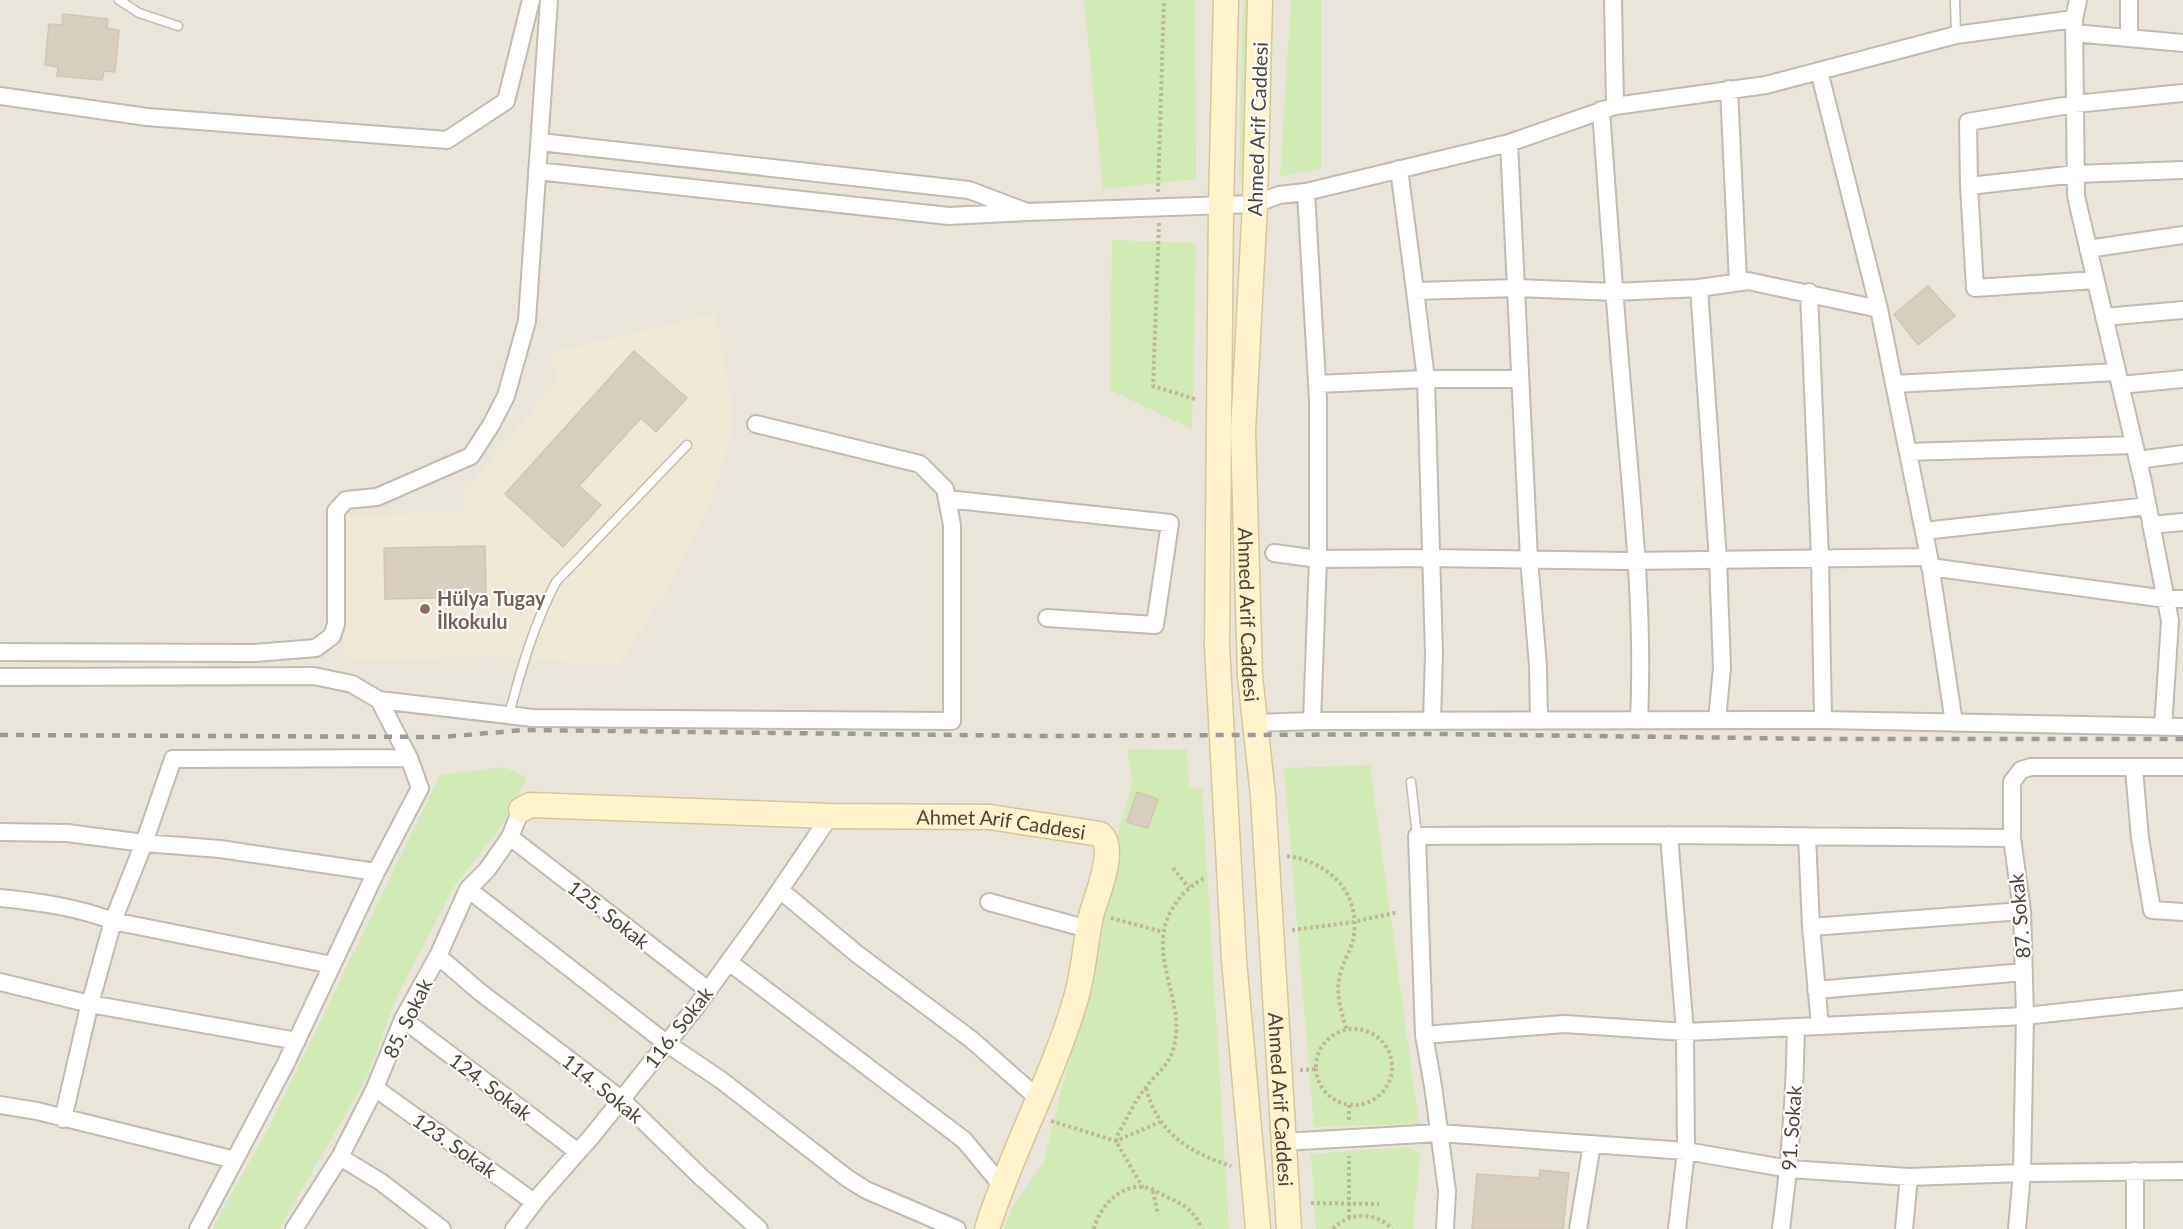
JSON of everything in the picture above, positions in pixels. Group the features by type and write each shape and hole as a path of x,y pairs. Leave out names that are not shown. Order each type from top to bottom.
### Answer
{"street":[{"path":"0,96 147,117 447,140 506,101 531,0"},
{"path":"0,651 255,653 316,648 332,636 336,624 336,511 346,500 377,497 471,456 507,396 527,321 549,0"},
{"name":"Ahmed Arif Caddesi","path":"1226,0 1221,206 1217,646 1234,960 1258,1229"},
{"name":"Ahmed Arif Caddesi","path":"1260,0 1255,204 1243,430 1250,665 1263,796 1289,1229"},
{"path":"1613,0 1608,108 1614,292 1637,561 1642,667 1639,720"},
{"path":"2078,0 2074,26 2076,195 2148,506 2170,621 2163,726"},
{"path":"2129,0 2129,38"},
{"path":"537,171 949,216 1255,204 1279,195 1306,192 1509,143 1608,108 1766,85 1956,35 2074,26 2129,38 2183,43"},
{"path":"1819,71 1879,309 1924,531 1954,723"},
{"path":"1730,89 1738,282"},
{"path":"2095,280 1975,288 1968,122 2075,104 2183,93"},
{"path":"540,142 969,190 1027,212"},
{"path":"1509,143 1528,559 1538,666 1539,720"},
{"path":"1399,170 1426,379 1434,654 1432,721"},
{"path":"1969,186 2076,174 2183,170"},
{"path":"1306,192 1317,384 1318,559 1312,721"},
{"path":"2088,249 2183,235"},
{"path":"1415,291 1516,288 1614,292 1699,288 1748,280 1879,309"},
{"path":"1699,288 1718,560 1722,668 1717,720"},
{"path":"1809,292 1820,558 1823,720"},
{"path":"2104,317 2183,310"},
{"path":"1317,384 1426,379 1520,379"},
{"path":"1894,384 2183,379"},
{"path":"0,677 314,676 352,684 379,700 545,718 952,721 952,525 945,489 920,464 756,424"},
{"path":"1908,453 2183,454"},
{"path":"947,499 1170,523 1155,625 1047,618"},
{"path":"1924,531 2148,506"},
{"path":"2151,525 2183,522"},
{"path":"1274,553 1318,559 1637,561 1820,558 1929,562 2166,599 2183,599"},
{"path":"198,1229 297,1041 376,872 420,788 409,758 379,700"},
{"path":"1255,723 1823,720 2183,727"},
{"path":"63,1119 90,1004 114,921 173,759 409,758"},
{"name":"87. Sokak","path":"2017,1229 2022,1173 2025,1016 2022,911 2012,838 2012,782 2021,770 2031,767 2183,768"},
{"path":"2134,769 2140,838 2152,910 2183,912"},
{"name":"Ahmet Arif Caddesi","path":"521,810 530,805 830,816 990,817 1100,834 1106,839 1107,861 1090,922 1077,996 1036,1108 995,1202 987,1229"},
{"name":"85. Sokak","path":"294,1229 340,1157 375,1088 403,1019 438,956 468,889 487,870 510,837 521,810"},
{"name":"116. Sokak","path":"514,1229 708,990 830,816"},
{"path":"0,832 67,832 144,843 220,849 376,872"},
{"path":"1445,1229 1447,1191 1434,1086 1424,1035 1417,836 1669,835 2012,838"},
{"path":"1669,835 1685,1032 1686,1151 1677,1229"},
{"name":"125. Sokak","path":"510,837 708,990"},
{"path":"1806,837 1810,927 1820,1026"},
{"path":"468,889 666,1043 721,1080 847,1178 866,1190 957,1229"},
{"path":"780,890 857,954 972,1040 1036,1108"},
{"path":"0,898 44,903 83,911 114,921 332,965"},
{"path":"989,902 1090,922"},
{"path":"1810,927 2022,911"},
{"name":"114. Sokak","path":"438,956 480,992 621,1100 708,1184 759,1229"},
{"path":"729,962 964,1140 1003,1186"},
{"path":"1816,990 2024,972"},
{"path":"0,982 90,1004 297,1041"},
{"path":"1424,1035 1564,1024 1685,1032 1796,1028 2025,1016 2183,999"},
{"name":"124. Sokak","path":"403,1019 578,1152"},
{"name":"91. Sokak","path":"1781,1229 1789,1169 1795,1093 1796,1028"},
{"name":"123. Sokak","path":"375,1088 534,1202"},
{"path":"0,1105 37,1111 235,1160"},
{"path":"1283,1142 1439,1133 1686,1151 1789,1169 1909,1177 2183,1171"},
{"path":"1578,1229 1592,1144"},
{"path":"340,1157 381,1182 442,1229"},
{"path":"2135,1171 2135,1229"},
{"path":"1904,1229 1909,1177"}],"lane":[{"path":"119,0 139,13 178,26"},
{"path":"1955,0 1956,35"},
{"path":"508,715 524,659 544,605 556,582 687,446"},
{"path":"1411,782 1417,836"}],"path":[{"path":"1164,0 1153,386 1195,399"},
{"path":"1286,856 1304,858 1319,865 1340,883 1349,898 1354,922 1354,937 1339,978 1338,993 1347,1030"},
{"path":"1173,868 1189,888"},
{"path":"1116,1142 1118,1134 1146,1088 1167,1063 1173,1051 1175,1018 1162,955 1164,923 1172,908 1189,888 1206,877"},
{"path":"1291,930 1354,922 1398,912"},
{"path":"1090,922 1163,932"},
{"path":"1360,1029 1382,1041 1389,1052 1392,1065 1391,1077 1385,1089 1365,1104 1353,1105 1341,1103 1330,1097 1322,1087 1317,1076 1317,1069 1319,1052 1326,1042 1336,1034 1360,1029"},
{"path":"1299,1070 1317,1069"},
{"path":"1146,1088 1156,1117 1165,1129 1188,1146 1215,1161 1231,1166"},
{"path":"1036,1108 1116,1142 1143,1188"},
{"path":"1116,1142 1160,1122"},
{"path":"1349,1154 1349,1218"},
{"path":"1094,1229 1097,1217 1109,1201 1119,1192 1131,1188 1153,1191 1189,1209 1197,1218 1202,1229"},
{"path":"1153,1191 1158,1215"},
{"path":"1311,1203 1379,1204"},
{"path":"1334,1229 1349,1218 1362,1216 1376,1218 1392,1229"}],"shaded area":[{"path":"0,0 2183,0 2183,1229 0,1229"},
{"path":"715,313 731,400 730,439 711,499 678,571 618,666 486,656 345,662 346,516 463,512 463,493 557,381 551,353"}],"green space":[{"path":"1084,0 1195,0 1196,179 1103,189"},
{"path":"1243,0 1252,0 1247,183 1239,182"},
{"path":"1291,0 1321,0 1321,169 1280,176"},
{"path":"1112,240 1196,243 1192,429 1110,390"},
{"path":"1129,749 1187,750 1189,788 1202,789 1229,1229 1004,1229 1012,1208 1044,1162 1063,1083 1088,998 1095,929 1133,782 1128,761"},
{"path":"1370,765 1419,1124 1314,1127 1284,768"},
{"path":"505,767 527,778 498,831 455,885 397,996 366,1079 279,1229 212,1229 267,1131 440,775"},
{"path":"1409,1147 1420,1155 1413,1229 1316,1229 1311,1154"}],"building":[{"path":"63,14 108,19 107,28 119,30 115,72 104,71 102,80 57,76 58,67 45,65 49,24 62,25"},
{"path":"1928,286 1955,316 1918,345 1894,314"},
{"path":"634,351 687,398 656,432 641,418 579,486 601,505 563,547 505,494"},
{"path":"485,546 486,597 385,599 384,548"},
{"path":"1137,792 1158,799 1148,828 1127,822"},
{"path":"1540,1170 1569,1173 1563,1229 1472,1229 1477,1174 1539,1178"}],"railway":[{"path":"0,735 442,737 524,730 1041,736 1440,734 1826,739 2183,739"}],"place":[{"name":"Hülya Tugay İlkokulu","path":"425,609"}]}
